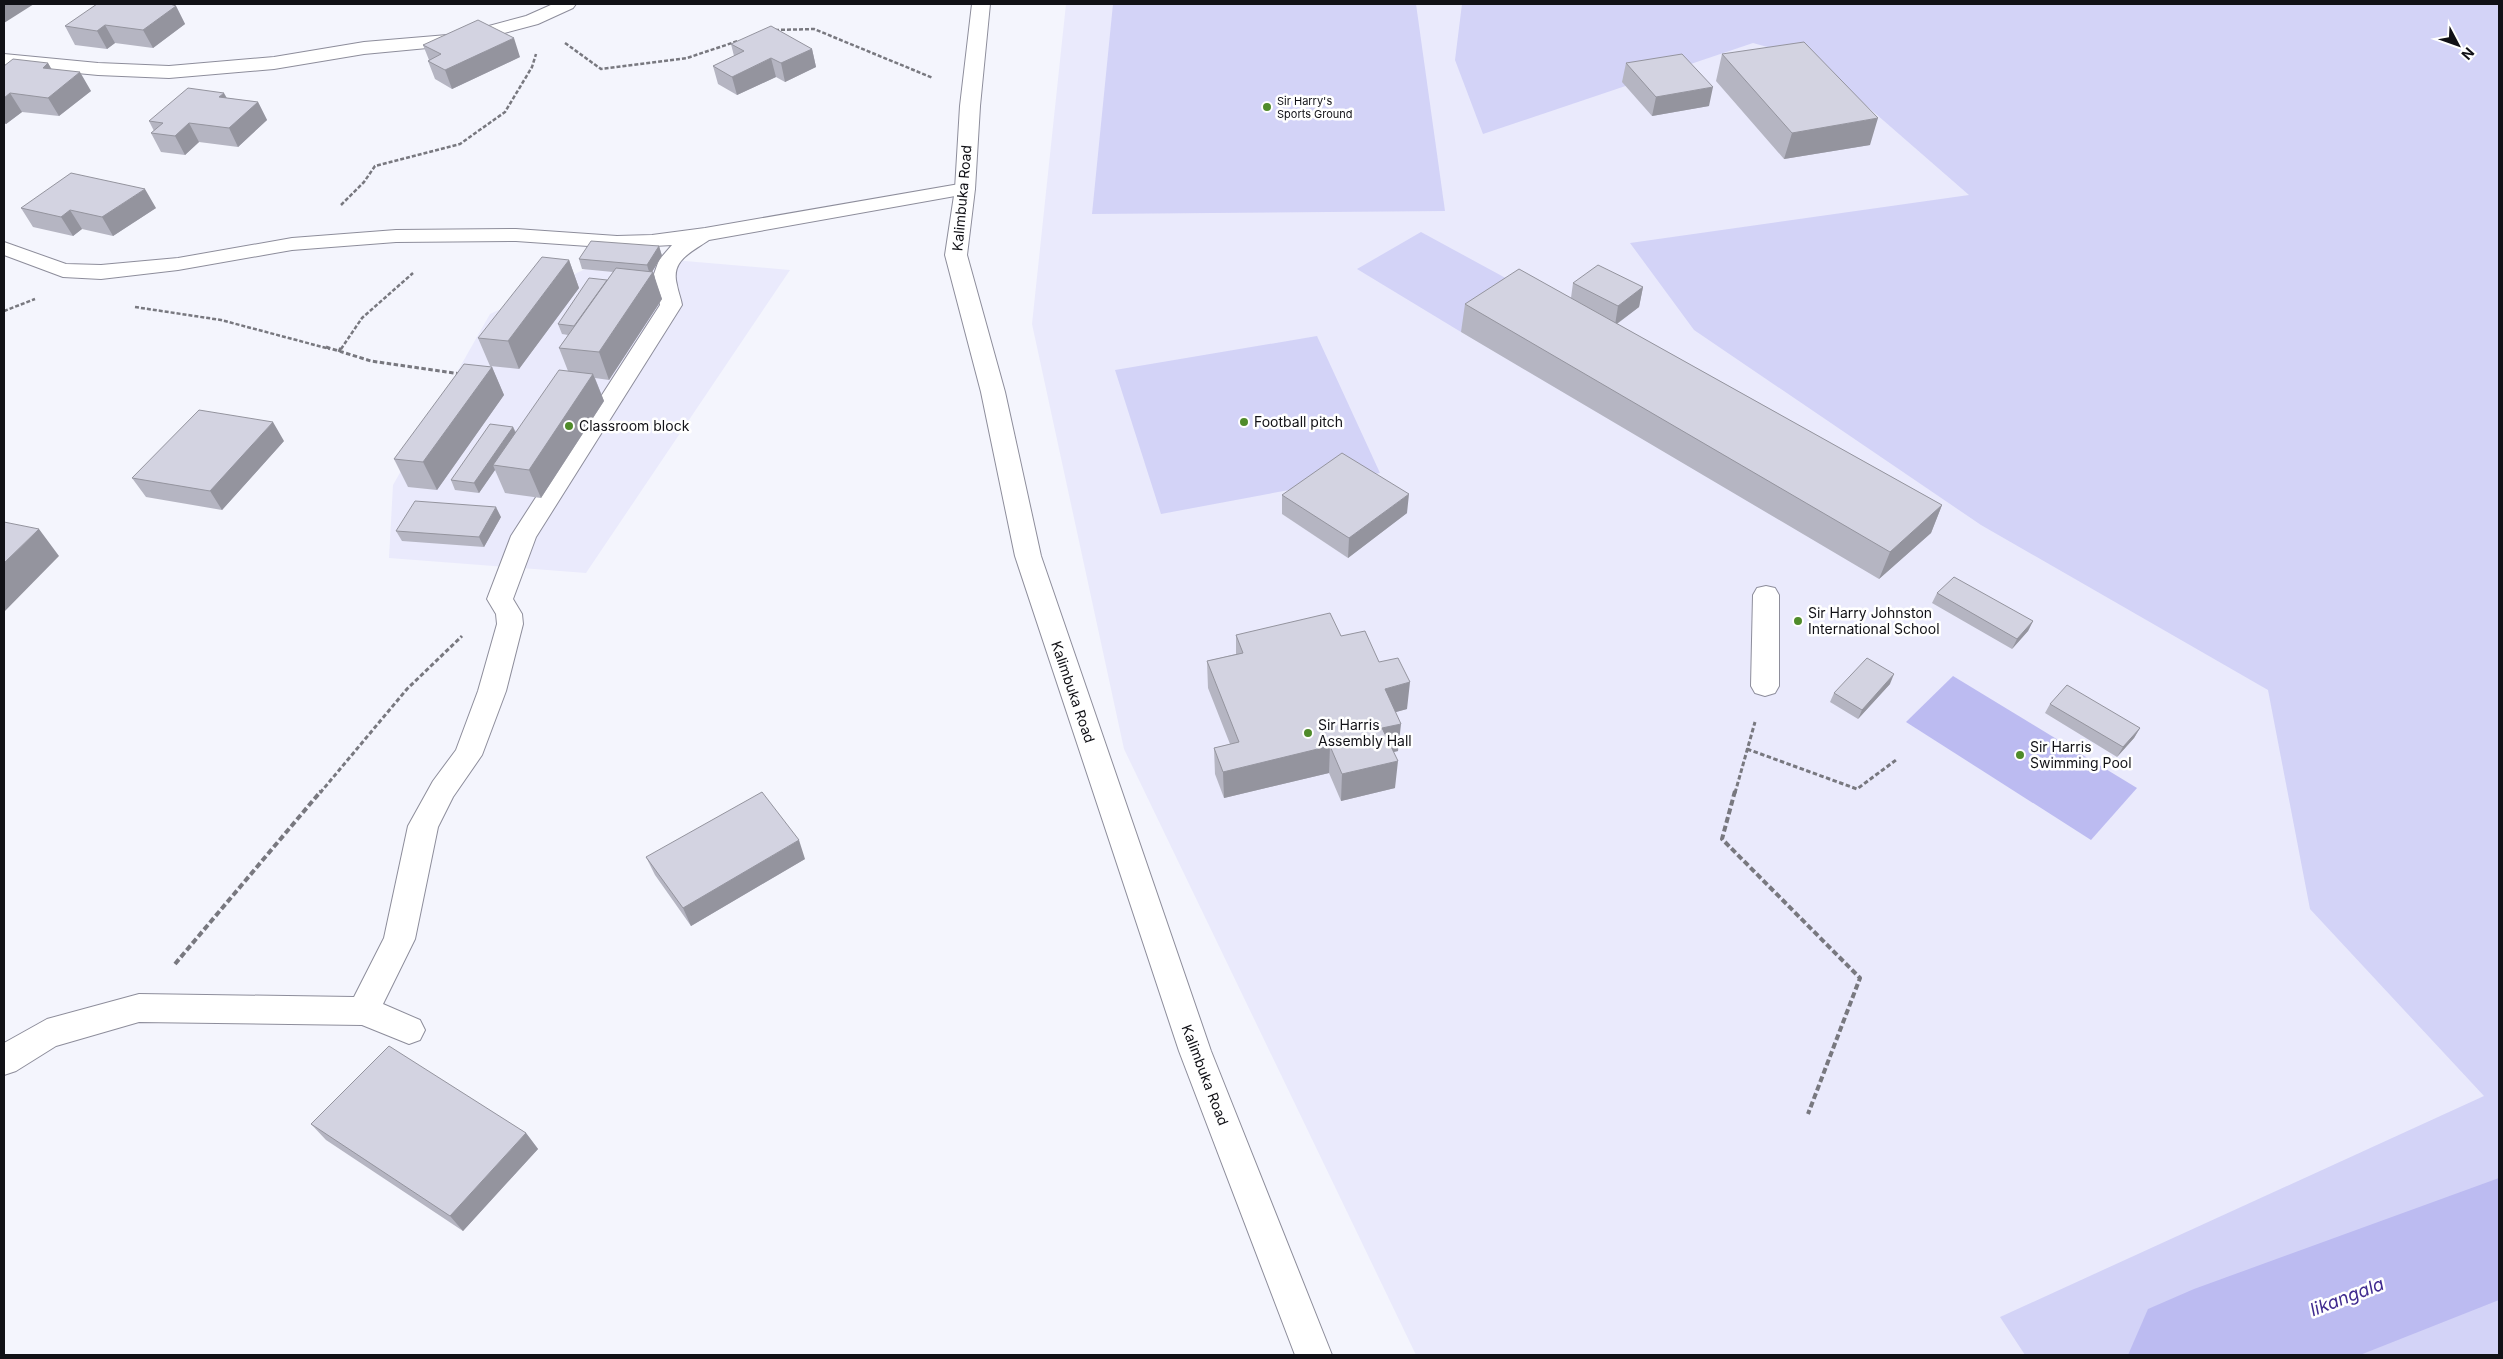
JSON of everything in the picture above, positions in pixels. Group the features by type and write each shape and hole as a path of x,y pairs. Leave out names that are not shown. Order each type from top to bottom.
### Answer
{"street":[{"path":"4,60 18,63 107,70 169,72 274,63 364,48 459,39 532,20 567,4"},
{"name":"Kalimbuka Road","path":"981,4 970,106 965,189 956,255 993,392 1028,556 1195,1051 1314,1355"},
{"path":"4,248 63,270 101,272 169,266 292,244 396,236 516,235 617,242 652,241 705,234 965,189"},
{"path":"363,1011 399,938 423,826 443,789 468,755 492,690 510,624 509,614 500,599 524,536 671,304 671,296 666,286 664,274 672,256 683,246 705,234"},
{"path":"1765,686 1766,595"},
{"path":"4,1060 47,1034 139,1008 363,1011 410,1030"}],"path":[{"path":"532,20 600,69 687,58 742,40"},
{"path":"292,244 325,220 364,182 375,166 460,144 505,112 532,67 538,49 532,20"},
{"path":"769,32 778,29 814,29 946,84 970,106"},
{"path":"339,352 346,336 369,308 415,271 444,236"},
{"path":"4,311 39,297"},
{"path":"134,306 220,320 371,362 469,375"},
{"path":"139,1008 407,689 500,599"},
{"path":"1765,686 1722,839 1860,978 1808,1114"},
{"path":"1747,749 1857,789 1896,760"}],"shaded area":[{"name":"Sir Harry Johnston International School","path":"1066,4 2073,4 2499,494 2499,1164 2080,1355 1416,1355 1124,749 1032,324"},
{"name":"Sir Harry's Sports Ground","path":"1113,4 1416,4 1445,211 1092,214"},
{"path":"1462,4 2499,4 2499,1355 2025,1355 2000,1317 2484,1096 2310,909 2268,690 1981,525 1694,330 1630,243 1969,195 1814,60 1753,43 1483,134 1455,60"},
{"path":"1421,232 1524,288 1515,297 1461,332 1357,269"},
{"path":"615,255 790,270 586,573 389,558 393,485 490,314"},
{"name":"Football pitch","path":"1317,336 1380,473 1161,514 1115,370"},
{"name":"Sir Harris Swimming Pool","path":"1953,676 2137,788 2091,840 1906,722"}],"building":[{"path":"97,4 170,4 176,6 143,30 105,25 97,31 65,26"},
{"path":"478,20 514,38 445,70 428,61 441,54 423,45"},
{"path":"771,26 812,49 781,63 771,58 732,77 713,66 744,51 731,44"},
{"path":"1804,42 1878,118 1792,133 1722,54"},
{"path":"1682,54 1713,87 1656,97 1626,63"},
{"path":"13,59 48,63 43,68 80,72 48,98 10,93 4,98 4,66"},
{"path":"188,88 224,93 219,97 258,102 229,128 189,123 175,136 151,133 163,123 149,121"},
{"path":"71,173 145,189 102,217 70,210 61,217 21,208"},
{"path":"591,241 659,246 647,265 579,259"},
{"path":"542,257 569,260 508,341 478,338"},
{"path":"1598,265 1643,287 1618,306 1573,283"},
{"path":"616,268 653,272 599,352 559,348"},
{"path":"1519,269 1942,505 1890,552 1465,304"},
{"path":"589,278 607,280 574,326 558,324"},
{"path":"464,364 492,367 423,462 394,459"},
{"path":"559,370 593,374 529,470 493,465"},
{"path":"199,410 273,422 210,491 132,478"},
{"path":"490,424 513,427 474,483 451,480"},
{"path":"1342,453 1409,494 1349,538 1282,495"},
{"path":"415,501 496,507 479,537 396,531"},
{"path":"4,522 39,529 4,563"},
{"path":"1954,577 2033,621 2017,639 1937,593"},
{"name":"Sir Harris Assembly Hall","path":"1330,613 1341,636 1365,631 1379,662 1398,658 1410,682 1385,689 1401,724 1382,728 1398,761 1342,774 1330,746 1223,772 1214,748 1239,742 1207,661 1243,653 1236,635"},
{"path":"1867,658 1894,674 1862,710 1834,693"},
{"path":"2067,685 2140,728 2123,747 2050,704"},
{"path":"762,792 799,840 683,908 646,857"},
{"path":"389,1046 526,1133 450,1216 311,1124"}],"waterway":[{"name":"likangala","path":"2194,1355 2499,1239"}],"place":[{"name":"Sir Harry's Sports Ground","path":"1267,107"},
{"name":"Football pitch","path":"1244,422"},
{"name":"Classroom block","path":"569,426"},
{"name":"Sir Harry Johnston International School","path":"1798,621"},
{"name":"Sir Harris Assembly Hall","path":"1308,733"},
{"name":"Sir Harris Swimming Pool","path":"2020,755"}]}
